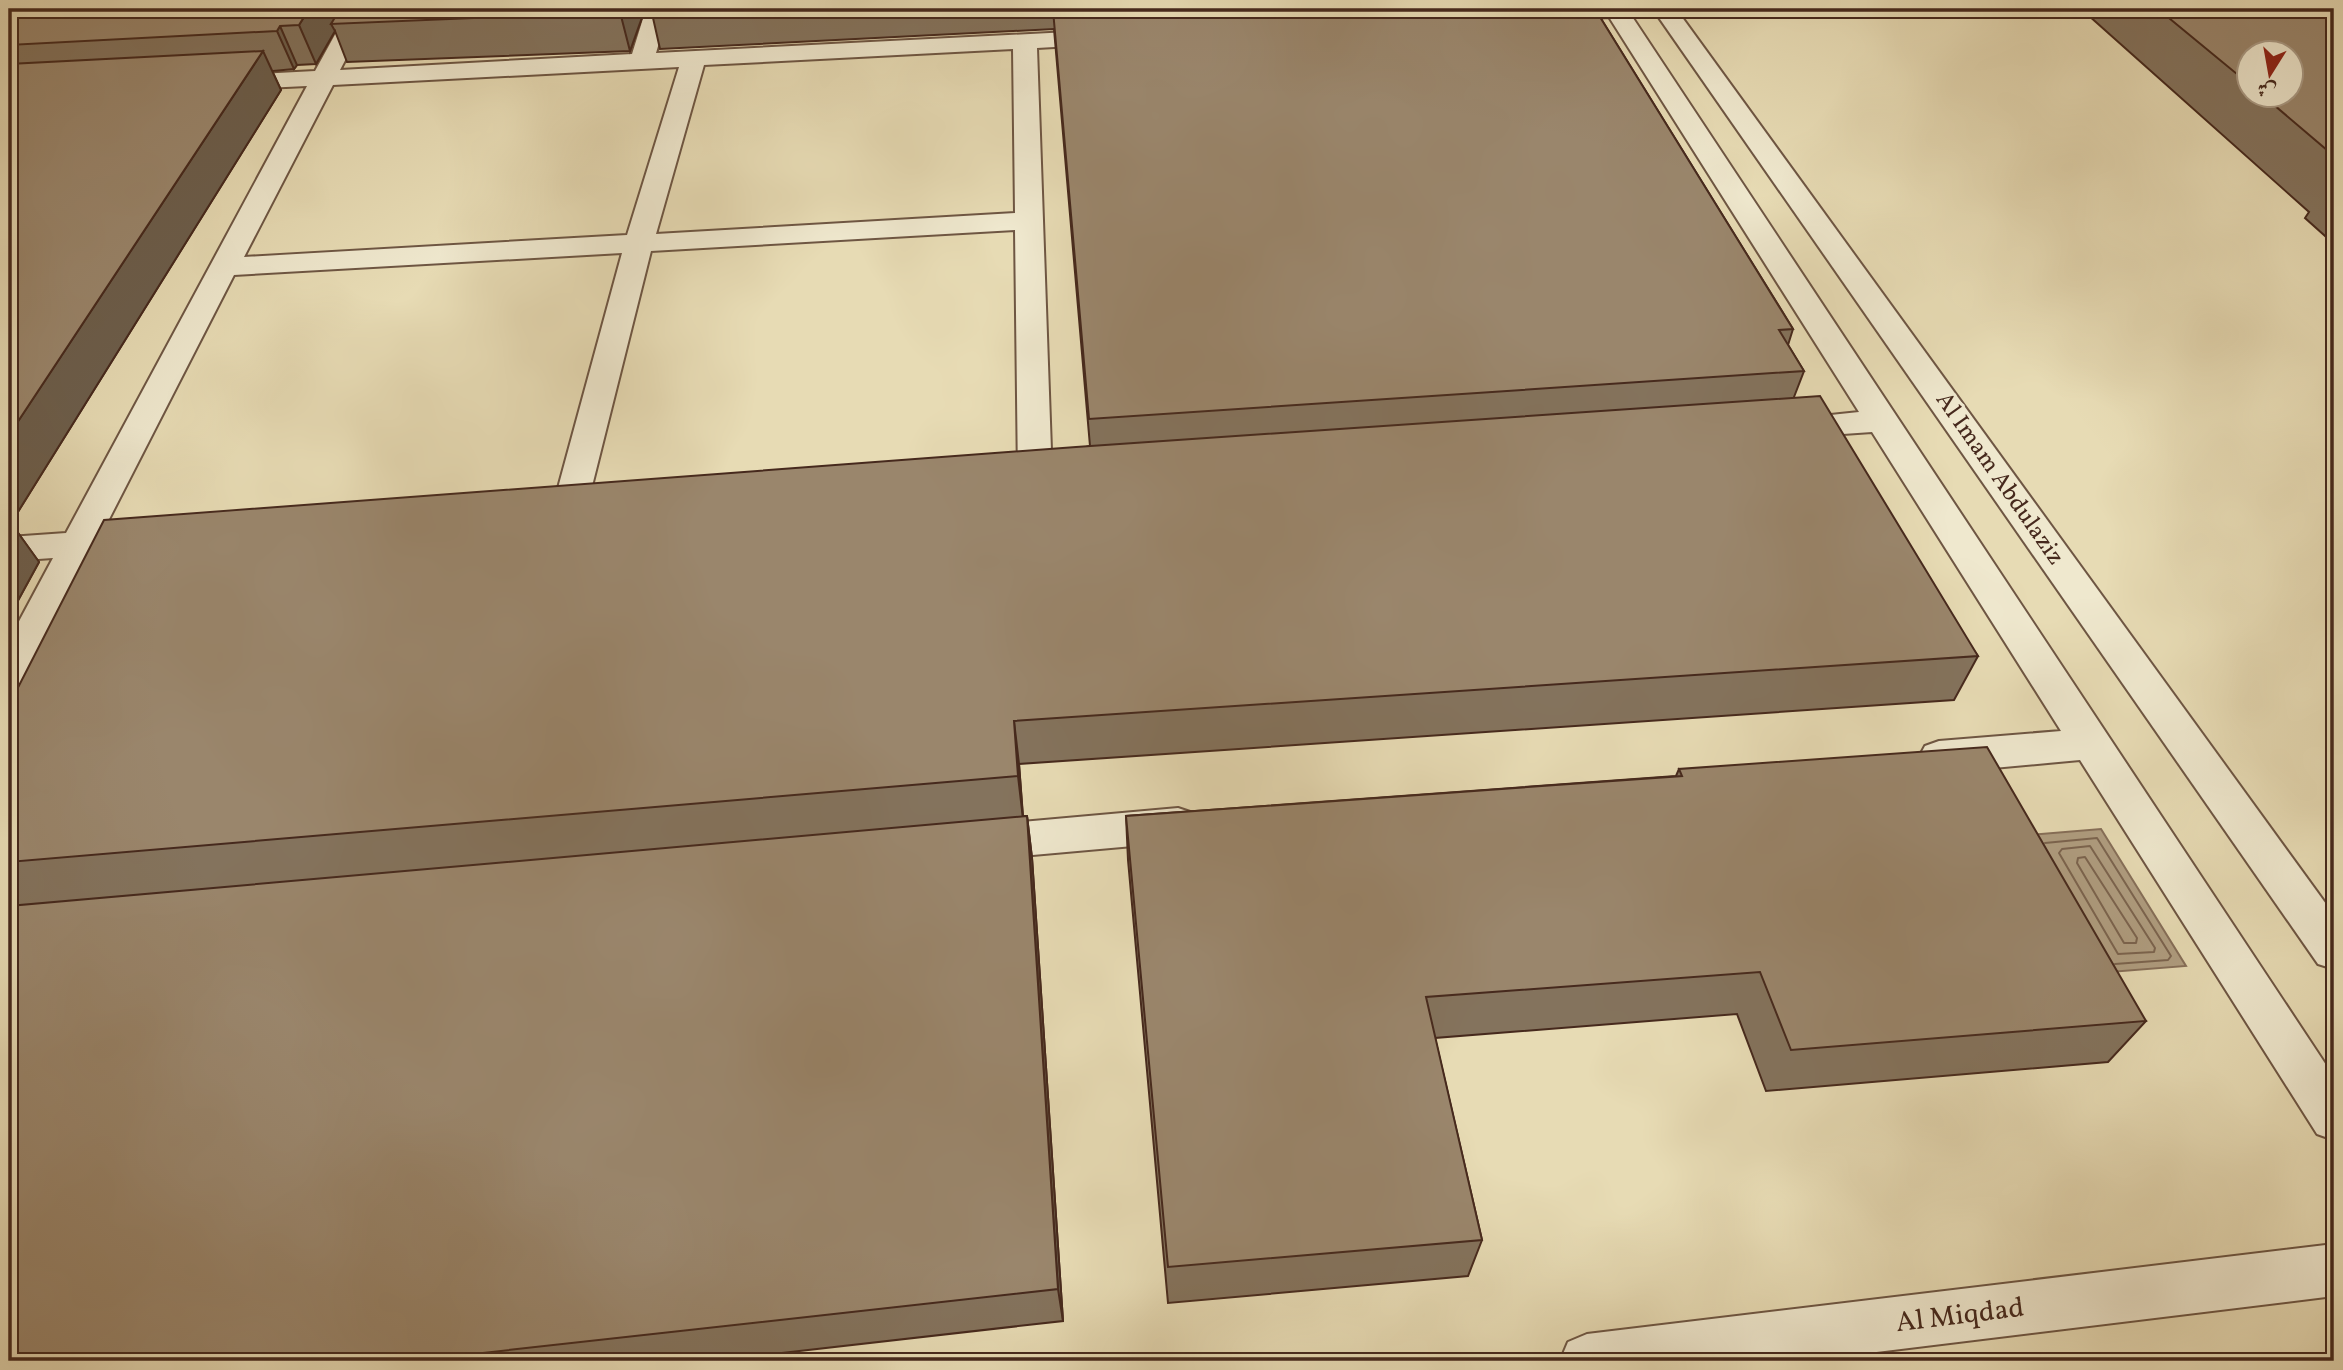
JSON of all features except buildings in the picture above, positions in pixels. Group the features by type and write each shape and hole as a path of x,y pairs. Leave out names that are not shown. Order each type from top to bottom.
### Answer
{"street":[{"path":"9,675 360,9"},
{"path":"642,61 657,9"},
{"name":"Al Imam Abdulaziz","path":"1664,9 2334,950"},
{"path":"1520,15 1616,10 2334,1118"},
{"path":"201,84 1135,35"},
{"path":"1025,41 1036,479"},
{"path":"569,510 639,243 694,58"},
{"path":"223,267 1030,221"},
{"path":"1757,429 1882,421"},
{"path":"9,549 173,538"},
{"path":"1897,761 2091,744"},
{"path":"939,846 1217,821"},
{"name":"Al Miqdad","path":"1587,1361 2334,1270"}],"water":[{"path":"2101,829 2186,966 2110,972 2030,835"}]}
